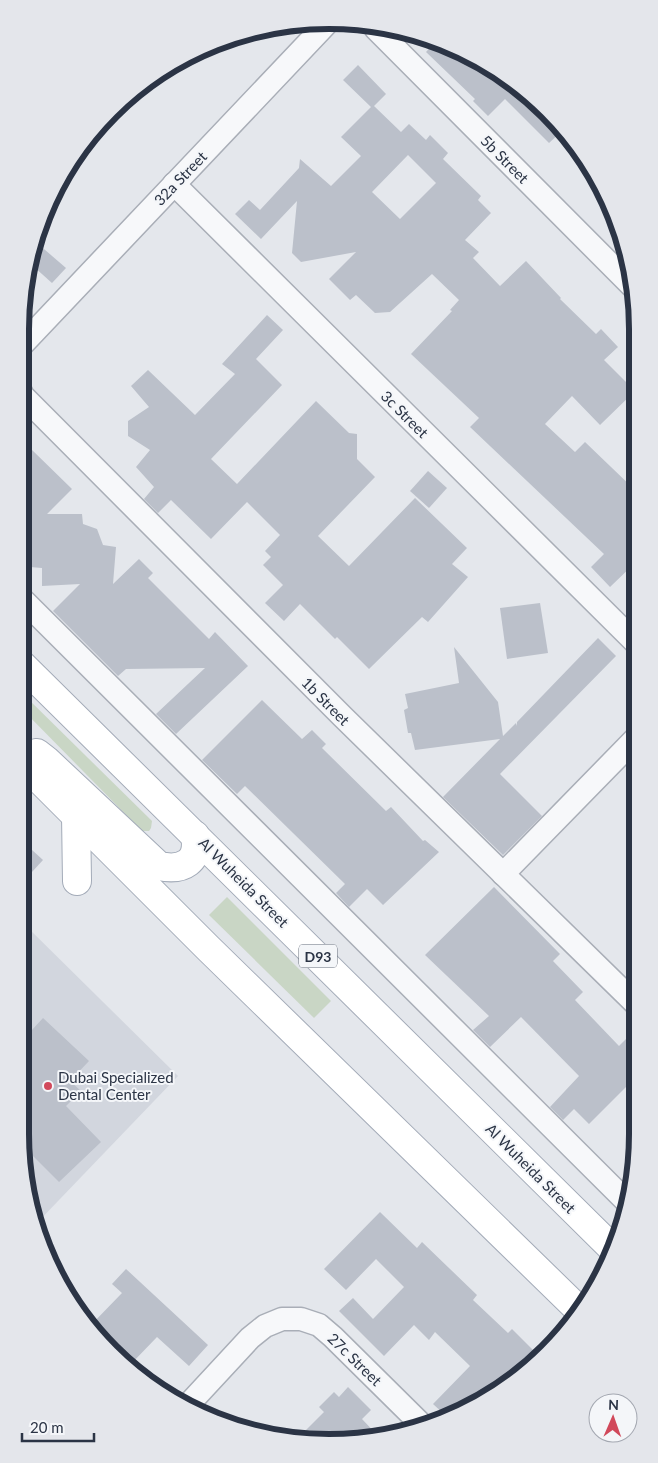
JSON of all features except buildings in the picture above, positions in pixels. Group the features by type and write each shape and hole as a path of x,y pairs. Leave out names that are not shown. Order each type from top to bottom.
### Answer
{"main road":[{"name":"Al Wuheida Street","path":"29,672 608,1244"},
{"path":"29,750 46,760 159,866 171,868 183,866 192,858 197,846 196,835"},
{"path":"29,769 208,948 575,1306"},
{"path":"76,815 77,881"}],"street":[{"name":"32a Street","path":"29,337 321,29"},
{"name":"5b Street","path":"380,33 625,279"},
{"name":"3c Street","path":"174,184 629,636"},
{"name":"1b Street","path":"29,402 336,710 629,997"},
{"path":"29,606 622,1197"},
{"path":"503,874 629,745"},
{"name":"27c Street","path":"192,1401 250,1338 265,1326 282,1320 301,1319 319,1325 333,1337 418,1421"}],"shaded area":[{"path":"29,929 178,1076 41,1219 31,1173 29,1154"}],"green space":[{"path":"29,700 152,821 149,831 142,831 29,716"},
{"path":"227,897 331,1001 314,1018 209,915"}],"place":[{"name":"Dubai Specialized Dental Center","path":"48,1086"}]}
